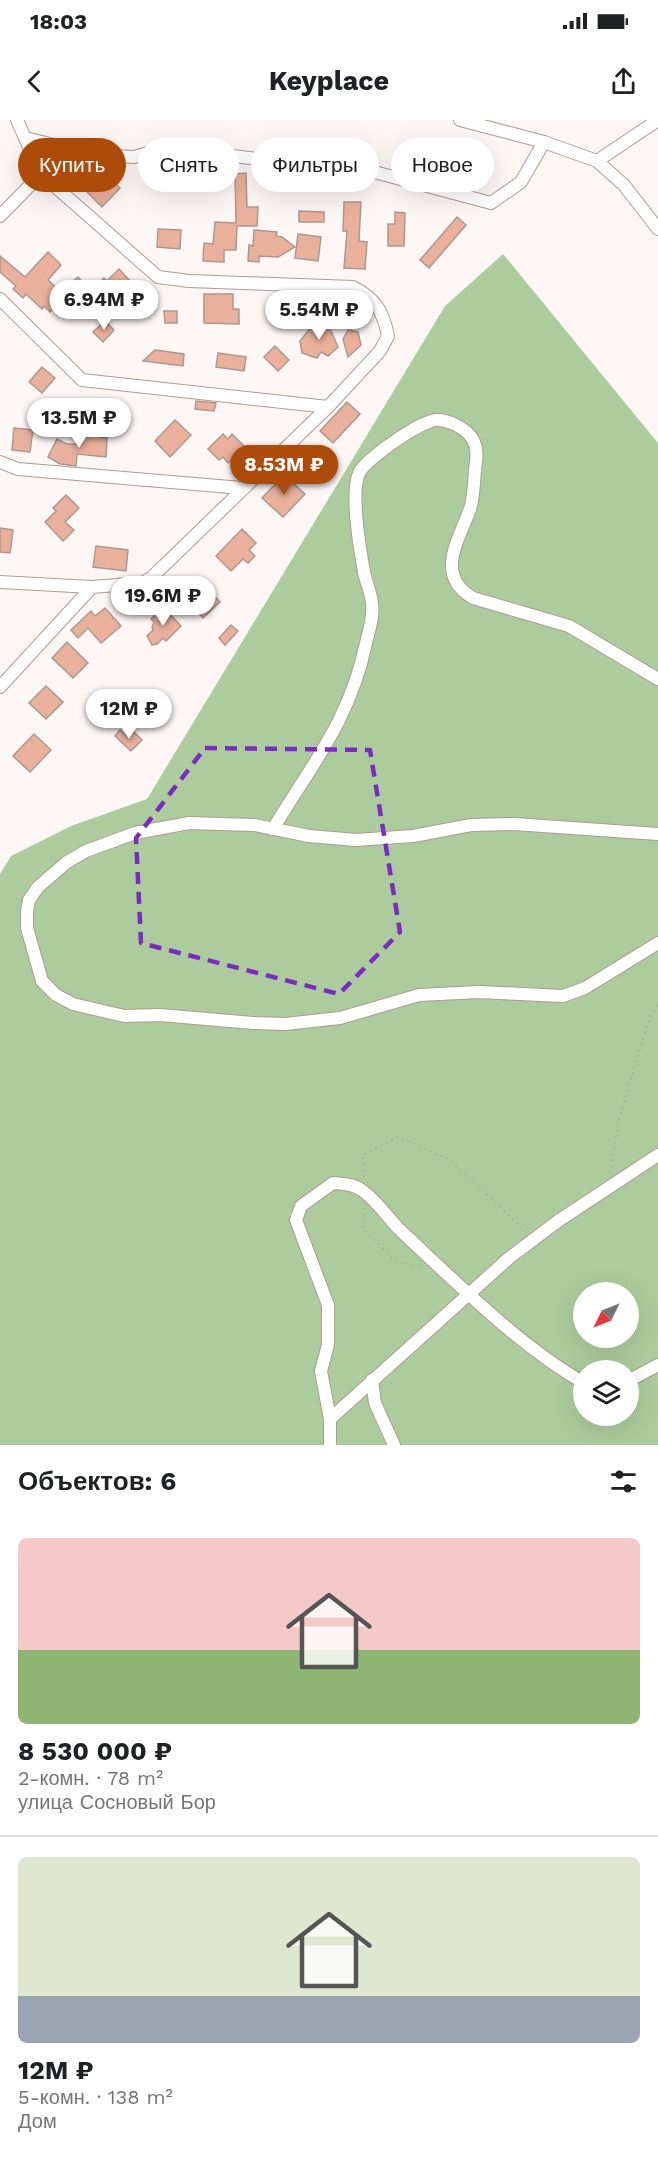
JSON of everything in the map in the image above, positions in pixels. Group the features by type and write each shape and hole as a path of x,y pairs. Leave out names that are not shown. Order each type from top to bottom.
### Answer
{"street":[{"path":"17,120 25,138"},
{"path":"460,120 544,141 597,161 624,184 658,229"},
{"path":"597,161 658,120"},
{"path":"126,157 134,157 165,148 378,173 491,203 521,183 544,141"},
{"path":"0,216 23,192"},
{"path":"0,582 92,587 142,583 151,578 328,407 380,351 388,336 378,304 369,295 353,287 189,281 158,277 61,192"},
{"path":"0,299 82,380 328,407"},
{"path":"273,829 346,710 362,664 372,616 372,602 364,571 356,495 360,471 371,458 421,426 435,420 462,428 476,447 471,507 452,555 452,570 465,593 473,598 569,626 658,679"},
{"path":"0,462 18,469 242,488"},
{"path":"0,687 92,587"},
{"path":"658,834 514,824 471,825 413,836 356,840 217,823 164,826 106,842 67,862 38,887 29,900 27,911 27,928 42,981 56,995 73,1004 124,1016 285,1024 340,1018 419,995 480,992 563,996 585,988 658,943"},
{"path":"330,1419 470,1293 542,1234 658,1155"},
{"path":"330,1445 330,1419 321,1371 328,1345 328,1305 297,1220 297,1212 301,1206 333,1183 353,1185 365,1192 401,1230 542,1357 573,1376"},
{"path":"639,1375 658,1365"},
{"path":"372,1380 375,1403 393,1445"}],"path":[{"path":"608,1188 619,1119 649,1019 658,1004"},
{"path":"426,1268 395,1261 363,1228 365,1192 363,1155 398,1137 450,1160 517,1223 542,1234"}],"highlighted area":[{"path":"205,748 370,750 400,932 339,994 141,943 136,838"}],"green space":[{"path":"503,254 658,443 658,1445 0,1445 0,874 11,856 71,826 147,799 445,306"}],"building":[{"path":"246,173 247,207 258,207 257,226 237,226 236,250 224,250 224,262 203,261 204,243 213,244 215,222 236,223 235,192 239,192 239,174"},
{"path":"87,192 116,192 102,207"},
{"path":"344,202 361,202 359,241 367,242 365,269 344,268 347,231 343,231"},
{"path":"299,211 324,212 324,222 299,222"},
{"path":"395,212 405,213 404,246 388,246 388,224 395,224"},
{"path":"457,217 466,225 429,268 420,260"},
{"path":"158,229 181,230 180,249 157,247"},
{"path":"254,230 277,232 276,236 282,237 295,247 278,257 259,256 259,262 248,261 249,245 253,246"},
{"path":"298,234 321,237 318,261 295,258"},
{"path":"48,252 61,265 48,280 65,296 50,312 44,306 42,309 26,294 23,298 13,289 16,286 0,272 0,256 25,277"},
{"path":"119,269 131,282 124,288 129,293 110,311 97,298 102,294 95,287 104,278 107,281"},
{"path":"78,277 85,285 73,296 65,288"},
{"path":"204,294 233,294 233,309 239,309 239,324 204,323"},
{"path":"164,311 177,311 177,323 165,323"},
{"path":"105,321 114,330 103,342 93,332"},
{"path":"316,321 328,324 338,347 328,356 321,352 317,358 302,353 300,341"},
{"path":"348,330 358,332 361,345 348,357 343,339"},
{"path":"275,346 289,360 278,371 264,357"},
{"path":"155,350 184,354 183,366 143,361"},
{"path":"218,353 246,357 244,371 216,367"},
{"path":"42,367 55,378 42,393 29,382"},
{"path":"196,401 216,403 214,411 195,409"},
{"path":"347,402 360,414 333,443 320,431"},
{"path":"175,420 191,435 170,457 155,441"},
{"path":"14,428 33,430 30,452 12,450"},
{"path":"88,431 100,432 99,437 107,438 106,457 77,454 76,466 60,464 48,457 57,439 67,444 79,444 79,436 88,437"},
{"path":"223,434 228,439 232,434 245,447 228,463 223,457 219,460 208,449"},
{"path":"284,475 305,494 283,517 262,498"},
{"path":"66,495 79,508 65,522 74,530 63,541 45,522 56,511 53,508"},
{"path":"0,528 13,530 10,553 0,552"},
{"path":"242,529 256,543 249,550 255,556 248,563 243,559 231,571 216,556"},
{"path":"96,546 128,550 126,571 93,567"},
{"path":"184,583 194,593 203,584 220,602 203,618 176,590"},
{"path":"163,607 181,626 166,641 163,638 157,644 152,645 147,636 153,630 154,622 151,619"},
{"path":"105,608 121,626 101,643 88,628 78,638 71,630 91,611 95,616"},
{"path":"231,625 238,631 225,645 219,638"},
{"path":"67,642 88,663 73,678 52,658"},
{"path":"46,686 63,702 46,719 29,703"},
{"path":"120,730 128,738 134,732 142,740 131,751 115,736"},
{"path":"34,734 51,750 30,772 13,756"}]}
